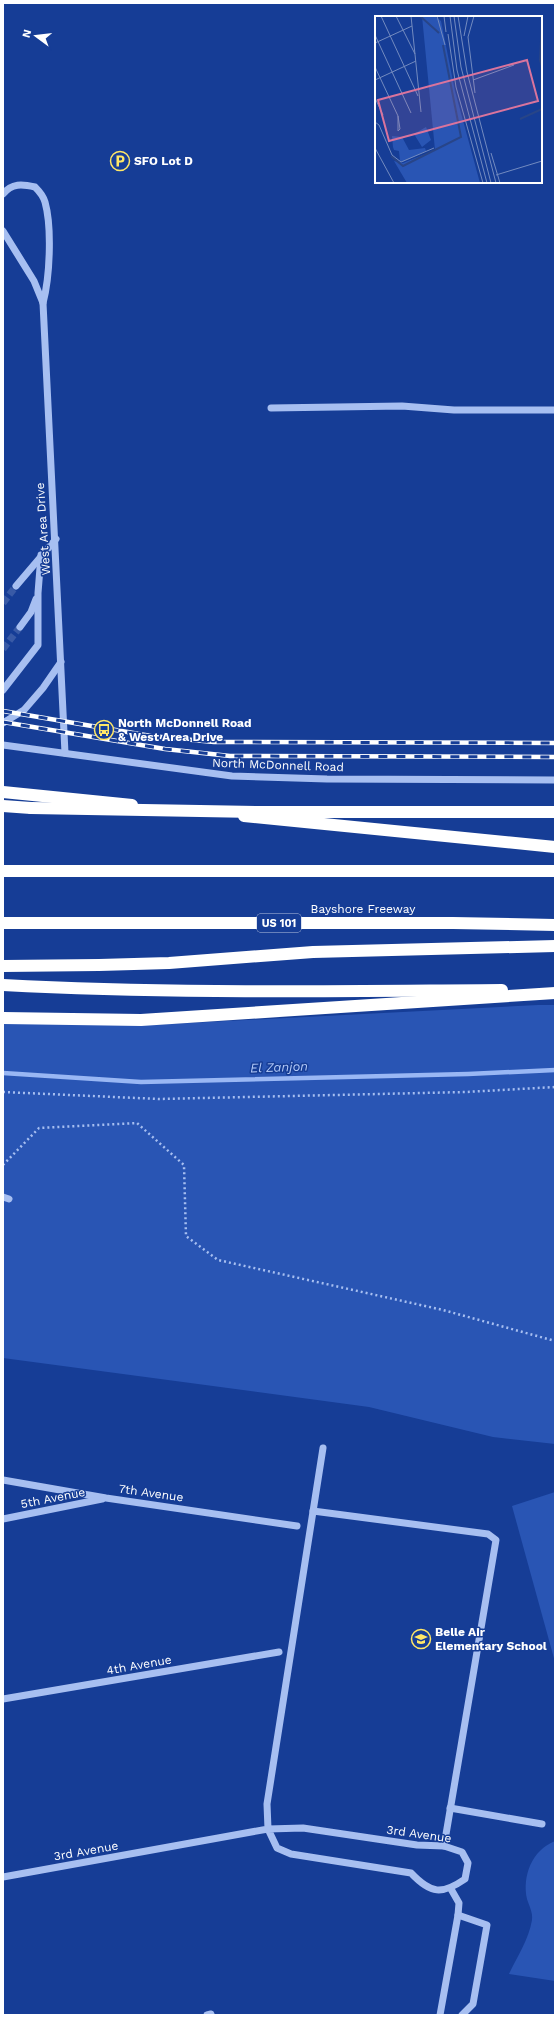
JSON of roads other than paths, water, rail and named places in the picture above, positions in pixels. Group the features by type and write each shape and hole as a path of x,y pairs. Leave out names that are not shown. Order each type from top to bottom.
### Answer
{"highway":[{"path":"3,792 555,847"},
{"path":"3,806 32,808 257,812 555,812"},
{"path":"3,809 32,808"},
{"path":"3,866 39,871"},
{"path":"3,871 555,871"},
{"name":"Bayshore Freeway","path":"3,923 453,923 555,925"},
{"path":"3,966 169,963 312,952 555,946"},
{"path":"3,985 99,990 230,992 555,989"},
{"path":"3,1016 64,1020 141,1020 555,993"}],"street":[{"name":"West Area Drive","path":"3,194 13,185 23,184 35,186 45,202 48,215 48,285 43,303 50,477 56,539 66,753"},
{"name":"West Area Drive","path":"3,231 34,281 43,303"},
{"path":"271,408 402,406 454,410 555,410"},
{"path":"16,586 41,554 56,539"},
{"path":"3,690 38,645 38,593 41,554"},
{"path":"20,627 31,612 38,593"},
{"path":"3,723 24,710 43,688 61,662"},
{"name":"North McDonnell Road","path":"3,745 154,767 232,776 328,779 555,780"},
{"path":"323,1448 267,1804 268,1829 277,1848 291,1854 411,1873 424,1886 440,1891 451,1889 459,1903 458,1915 440,2015"},
{"name":"7th Avenue","path":"3,1480 106,1498 297,1526"},
{"name":"5th Avenue","path":"3,1518 106,1498"},
{"path":"313,1511 488,1534 496,1540 444,1846"},
{"name":"4th Avenue","path":"3,1700 278,1652"},
{"path":"450,1808 542,1824"},
{"name":"3rd Avenue","path":"3,1877 268,1829 303,1828 417,1845 444,1846 462,1852 468,1863 465,1878 451,1889"},
{"path":"458,1915 487,1925 473,2004 462,2015"}],"waterway":[{"name":"El Zanjon","path":"3,1073 141,1082 468,1074 555,1070"}],"tunnel":[{"path":"3,603 16,586"},
{"path":"3,649 20,627"}],"railway":[{"path":"3,711 151,736 214,742 555,743"},
{"path":"3,722 165,749 230,756 555,757"}],"place":[{"name":"SFO Lot D","path":"120,161"},
{"name":"North McDonnell Road & West Area Drive","path":"104,730"},
{"name":"Belle Air Elementary School","path":"421,1639"}]}
